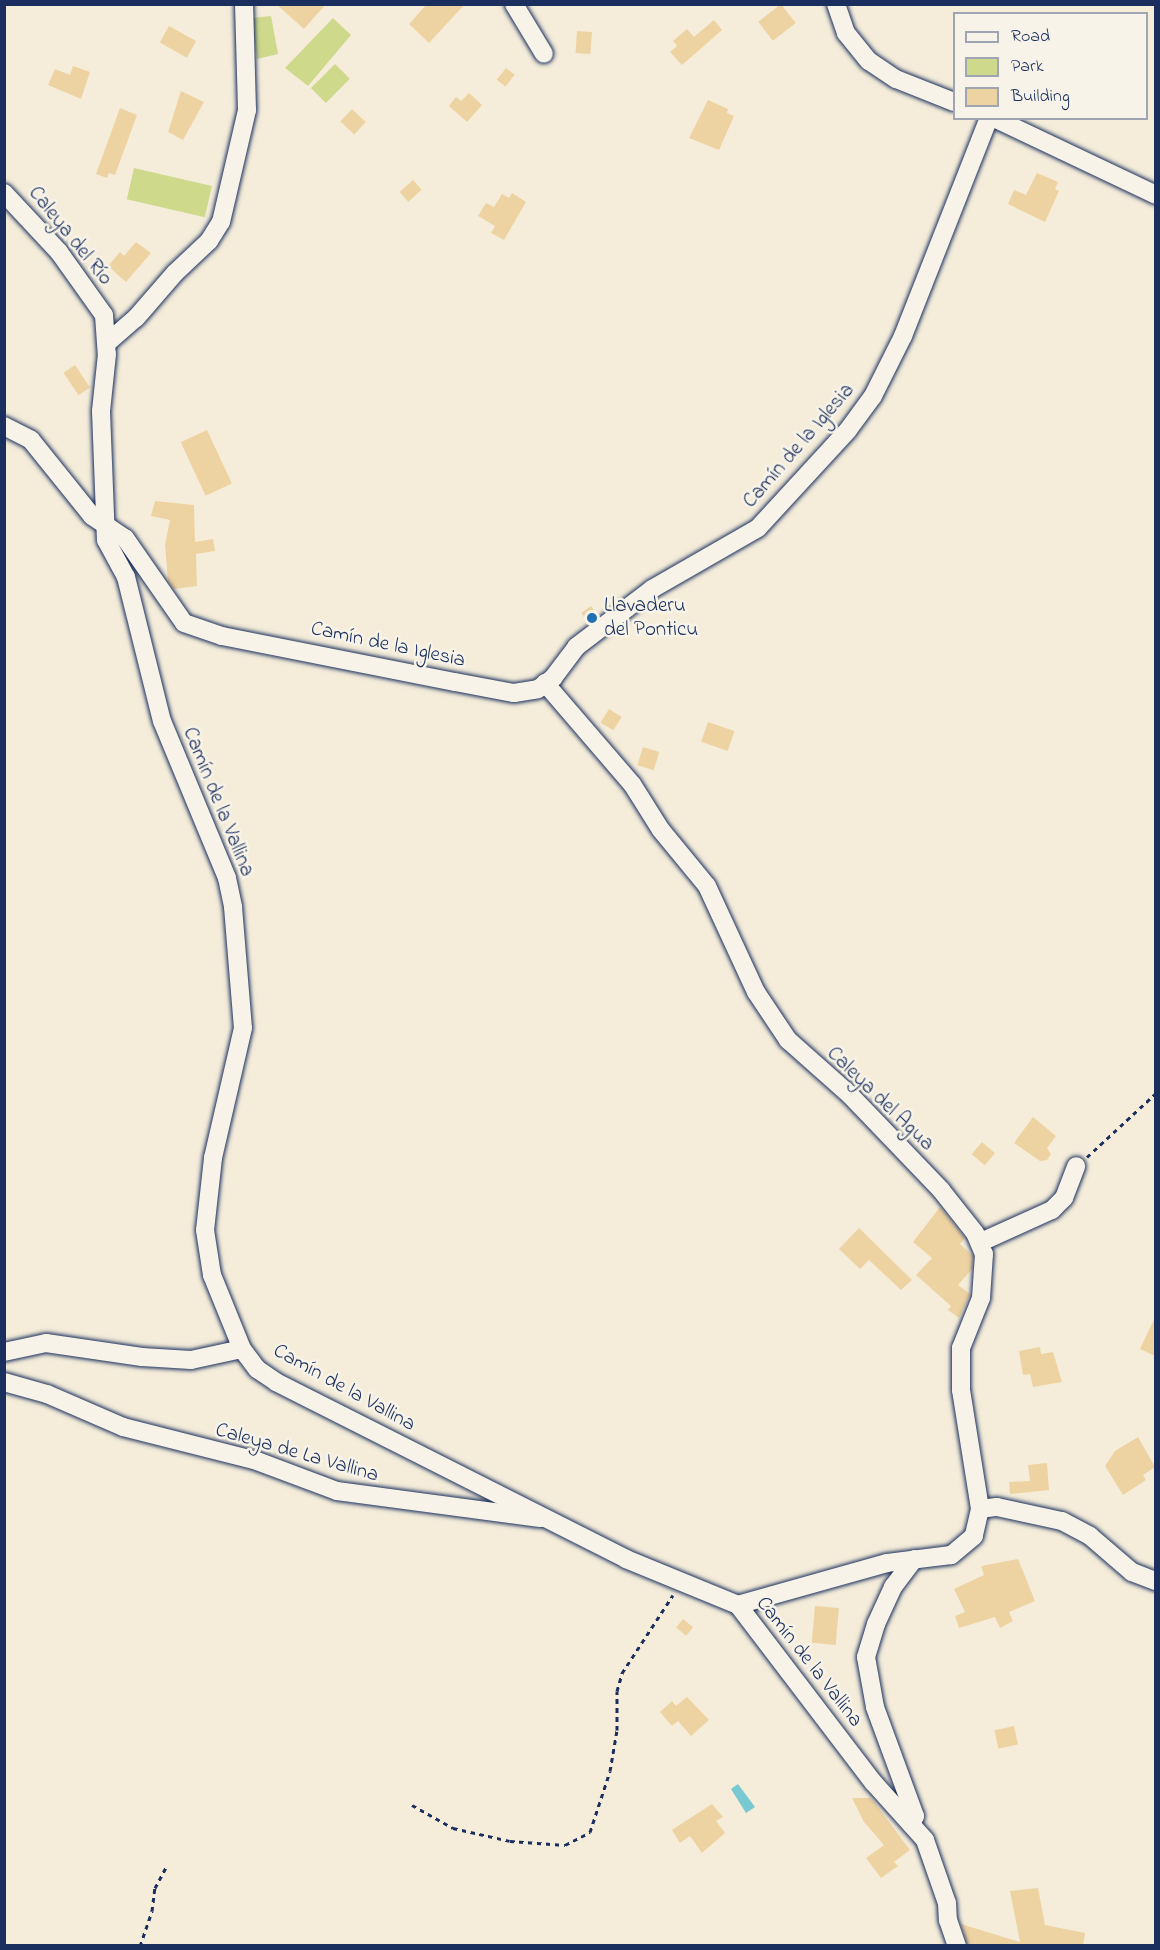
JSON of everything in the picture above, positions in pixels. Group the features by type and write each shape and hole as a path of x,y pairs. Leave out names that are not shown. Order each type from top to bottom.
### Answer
{"street":[{"path":"107,343 209,241 221,222 247,110 244,4"},
{"path":"514,4 544,54"},
{"path":"836,4 846,33 869,61 896,79 953,102"},
{"name":"Camín de la Iglesia","path":"4,426 31,440 52,462 81,503 104,524 125,538 178,618 196,629 514,693 527,693 545,683 576,647 652,589 758,528 848,430 873,396 903,336 990,120"},
{"path":"995,120 1155,195"},
{"name":"Caleya del Río","path":"4,193 59,252 89,292 104,315 107,343"},
{"name":"Camín de la Vallina","path":"107,343 101,411 104,524 111,554 131,594 162,721 227,878 233,907 243,1028 213,1158 205,1230 212,1275 242,1349 257,1368 276,1382 679,1583 738,1605 873,1782 925,1839 937,1870 957,1946"},
{"name":"Caleya del Agua","path":"545,683 632,784 661,830 707,886 756,992 788,1040 878,1123 941,1190 981,1242 986,1269 984,1284 963,1335 961,1374 980,1509 978,1527 960,1551 887,1563 738,1605"},
{"path":"981,1242 1052,1210 1064,1198 1077,1166"},
{"path":"4,1352 46,1343 142,1357 191,1360 242,1349"},
{"name":"Caleya de La Vallina","path":"4,1382 47,1394 123,1426 189,1446 257,1461 337,1491 396,1502 552,1520"},
{"path":"980,1509 997,1507 1062,1521 1090,1536 1132,1572 1155,1581"},
{"path":"911,1824 915,1816 875,1707 866,1657 876,1624 893,1587 914,1559"}],"path":[{"path":"1077,1166 1155,1093"},
{"path":"412,1804 453,1828 510,1841 565,1845 590,1832 603,1799 612,1761 618,1715 617,1691 622,1672 679,1583"},
{"path":"140,1946 155,1888 167,1865"}],"green space":[{"path":"271,16 278,54 257,59 252,18"},
{"path":"333,18 351,35 308,86 285,68"},
{"path":"335,64 350,79 326,103 311,88"},
{"path":"134,168 212,186 205,217 127,199"}],"water":[{"path":"738,1784 755,1807 746,1813 731,1789"}],"building":[{"path":"276,4 326,4 304,29"},
{"path":"427,4 465,4 429,43 409,24"},
{"path":"781,4 796,23 773,41 758,22"},
{"path":"714,20 722,30 682,65 670,52 677,46 673,41 687,29 694,37"},
{"path":"169,26 196,41 187,58 160,43"},
{"path":"577,31 592,32 590,54 575,53"},
{"path":"73,66 90,72 81,99 48,85 55,69 70,75"},
{"path":"506,68 515,75 505,87 497,80"},
{"path":"181,91 204,102 183,140 168,132"},
{"path":"469,93 482,105 467,122 449,106 456,97 461,101"},
{"path":"708,100 728,109 727,113 734,116 719,150 689,138"},
{"path":"120,108 137,115 115,175 109,173 107,178 96,174"},
{"path":"352,109 366,122 354,134 340,121"},
{"path":"1037,173 1058,182 1055,189 1059,191 1045,222 1008,204 1014,190 1026,195"},
{"path":"413,180 422,190 408,202 400,192"},
{"path":"512,193 526,202 504,240 491,233 495,226 478,216 486,203 494,207 502,194 509,198"},
{"path":"136,242 151,253 126,282 108,266 120,252 124,256"},
{"path":"75,365 90,387 78,395 63,373"},
{"path":"207,430 232,483 206,496 181,442"},
{"path":"155,501 194,505 195,542 213,539 215,551 196,554 197,586 174,589 168,581 165,545 170,520 151,516"},
{"name":"Llavaderu del Ponticu","path":"591,606 598,616 588,623 581,613"},
{"path":"609,709 622,717 613,731 601,723"},
{"path":"708,722 734,731 728,751 701,742"},
{"path":"643,747 659,752 654,770 637,765"},
{"path":"1033,1117 1056,1136 1047,1148 1051,1154 1047,1160 1040,1161 1014,1143"},
{"path":"982,1142 995,1153 985,1165 972,1154"},
{"path":"940,1207 965,1238 960,1244 973,1256 972,1269 958,1285 970,1294 959,1318 948,1310 951,1306 916,1275 932,1258 913,1242"},
{"path":"859,1228 912,1280 901,1290 869,1260 860,1269 839,1249"},
{"path":"1155,1317 1155,1356 1140,1349"},
{"path":"1040,1347 1041,1354 1053,1352 1062,1382 1033,1387 1030,1374 1023,1375 1019,1351"},
{"path":"1138,1437 1155,1467 1143,1475 1146,1480 1123,1495 1105,1466 1115,1451"},
{"path":"1047,1463 1049,1490 1010,1494 1009,1482 1030,1481 1028,1465"},
{"path":"1018,1559 1035,1601 1009,1612 1013,1621 1000,1628 995,1617 959,1628 955,1616 965,1612 954,1589 984,1575 981,1566"},
{"path":"815,1606 839,1608 836,1645 812,1643"},
{"path":"683,1619 693,1627 686,1636 676,1628"},
{"path":"687,1697 709,1720 691,1736 678,1721 672,1726 660,1712 672,1701 676,1706"},
{"path":"1014,1726 1018,1745 998,1749 994,1730"},
{"path":"852,1798 871,1798 910,1850 894,1862 898,1866 881,1878 866,1858 884,1845 864,1822"},
{"path":"712,1804 723,1817 716,1821 725,1833 702,1853 690,1836 680,1843 672,1830"},
{"path":"1038,1888 1045,1925 1085,1933 1083,1946 968,1946 961,1924 1020,1942 1010,1891"}],"place":[{"name":"Llavaderu del Ponticu","path":"592,618"}]}
